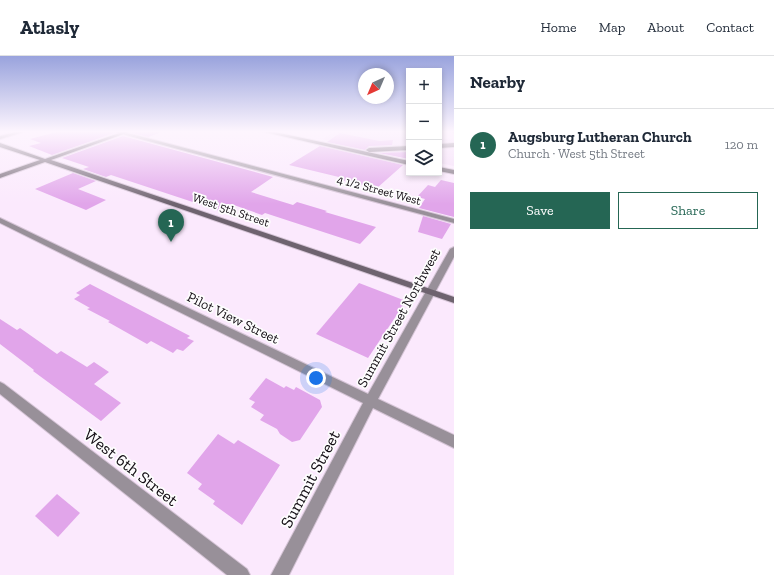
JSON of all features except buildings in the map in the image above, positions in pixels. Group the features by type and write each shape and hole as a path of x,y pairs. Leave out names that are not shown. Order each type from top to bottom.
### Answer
{"street":[{"name":"West 5th Street","path":"32,155 454,300"},
{"path":"0,176 59,155"},
{"name":"4 1/2 Street West","path":"203,155 454,221"},
{"path":"375,155 406,162"},
{"path":"442,170 454,172"},
{"name":"Pilot View Street","path":"0,220 371,400 454,442"},
{"name":"Summit Street Northwest","path":"371,400 454,249"},
{"name":"West 6th Street","path":"0,387 240,575"},
{"name":"Summit Street","path":"280,575 371,400"}],"shaded area":[{"path":"442,155 454,155 454,166 442,164"}],"place":[{"name":"Augsburg Lutheran Church","path":"171,242"}]}
